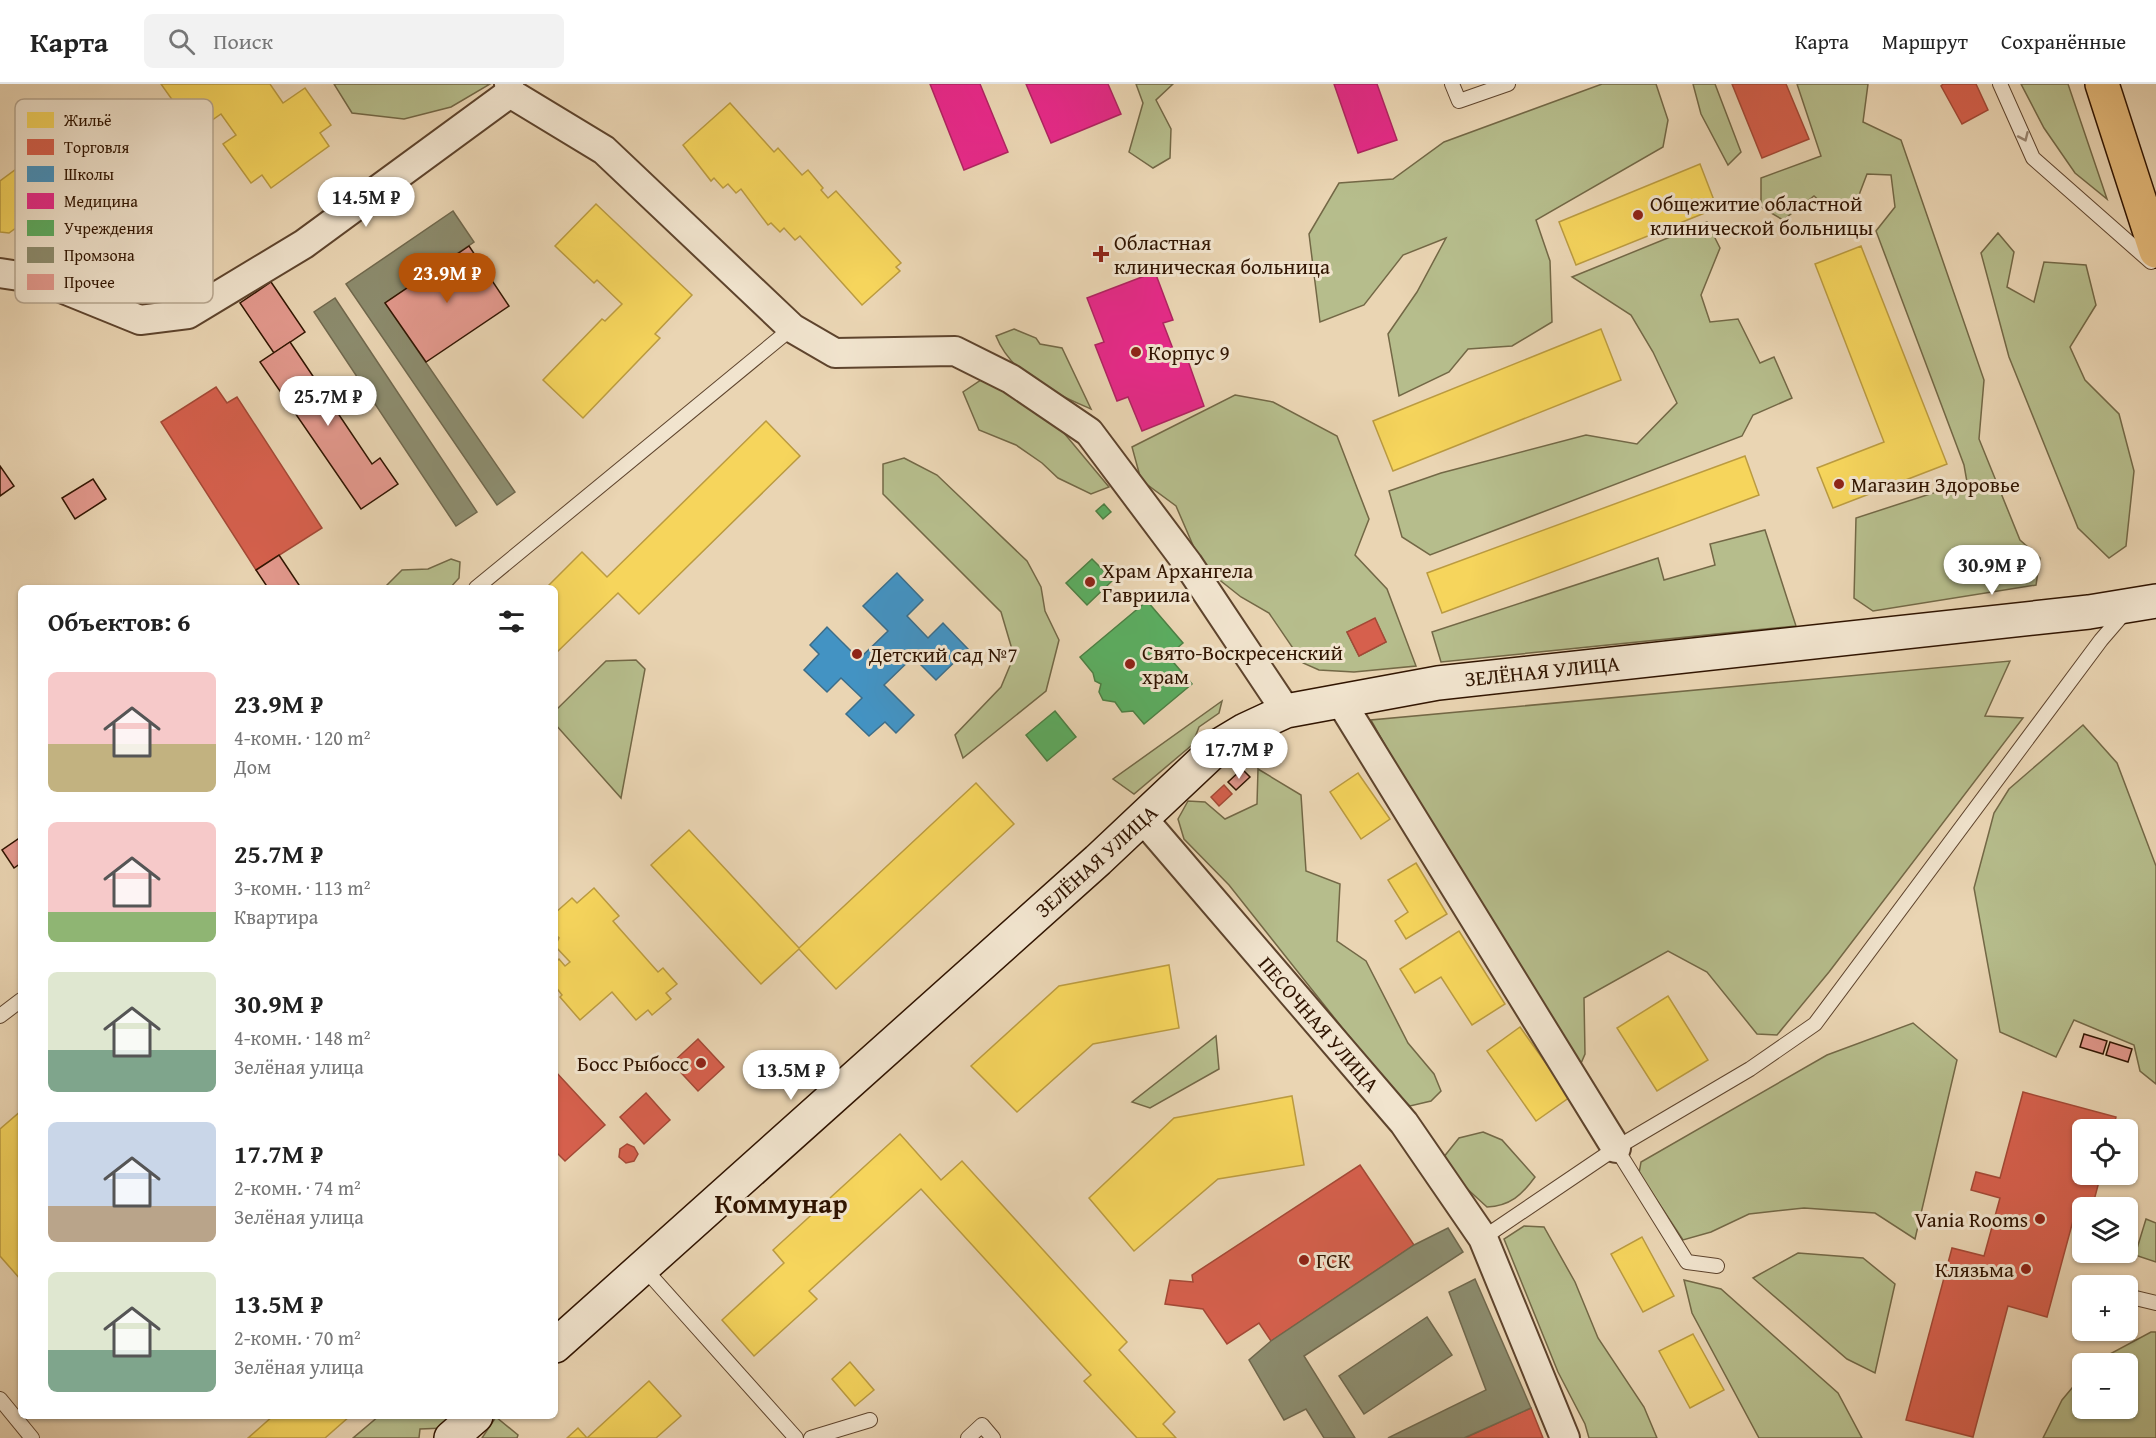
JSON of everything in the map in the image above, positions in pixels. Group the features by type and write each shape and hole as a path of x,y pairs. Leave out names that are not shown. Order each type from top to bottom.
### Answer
{"main road":[{"path":"2102,84 2156,251"}],"street":[{"path":"213,299 304,244 510,89 604,150 792,328 835,353 955,351 1011,379 1089,432 1188,564 1286,711"},
{"path":"0,273 15,275"},
{"path":"98,303 140,320 188,314 206,303"},
{"name":"ЗЕЛЁНАЯ УЛИЦА","path":"558,1343 1143,819 1220,745 1245,730 1286,711 1438,683 2143,604"},
{"path":"1341,702 1616,1148"},
{"name":"ПЕСОЧНАЯ УЛИЦА","path":"1143,819 1404,1123 1483,1238 1565,1438"},
{"path":"452,1438 473,1419"}],"lane":[{"path":"1452,84 1459,101 1508,84"},
{"path":"2000,84 2033,158 2156,267"},
{"path":"480,585 792,328"},
{"path":"1483,1238 1616,1148 1750,1069 1815,1024 2101,640 2143,604"},
{"path":"0,1017 18,1002"},
{"path":"1616,1148 1687,1262 1717,1266"},
{"path":"643,1267 796,1438"},
{"path":"2138,1299 2156,1303"},
{"path":"0,1399 32,1438"},
{"path":"811,1438 870,1420"},
{"path":"969,1438 982,1425 993,1438"}],"green space":[{"path":"334,84 490,84 451,107 404,119 352,113"},
{"path":"1136,84 1173,84 1156,100 1171,129 1170,158 1153,168 1129,152 1143,103"},
{"path":"1602,84 1656,84 1668,120 1663,147 1536,220 1550,261 1552,322 1512,346 1468,349 1449,372 1399,396 1388,334 1417,292 1446,238 1403,255 1364,305 1320,322 1309,234 1339,183 1393,179 1444,142"},
{"path":"1693,84 1715,84 1741,152 1728,165 1701,114"},
{"path":"1797,84 1868,84 1863,122 1901,140 1984,380 1979,439 2020,540 2040,558 2036,585 1873,611 1854,598 1856,518 1967,482 1964,465 1876,231 1895,207 1891,175 1867,174 1854,208 1831,211 1814,196 1783,220 1761,207 1761,178 1821,156"},
{"path":"2021,84 2068,84 2107,199 2075,173 2044,128"},
{"path":"1707,222 1720,248 1701,295 1710,322 1738,319 1760,363 1774,357 1792,398 1753,415 1742,436 1430,555 1402,537 1389,491 1441,473 1586,435 1637,444 1677,403 1653,352 1631,315 1572,277"},
{"path":"1998,233 2014,252 2007,287 2034,302 2044,262 2086,265 2096,305 2070,347 2085,380 2119,414 2134,471 2126,546 2109,558 2078,528 2009,357 1981,253"},
{"path":"1014,329 1036,338 1040,344 1062,348 1091,409 1036,382 1012,362 996,336"},
{"path":"987,376 1054,421 1109,487 1091,494 1058,478 1042,463 1016,445 979,430 963,392"},
{"path":"1235,395 1273,402 1337,436 1369,519 1355,555 1387,589 1416,666 1354,672 1319,670 1303,663 1269,613 1241,597 1202,566 1176,506 1141,480 1132,447","holes":["1375,619 1386,642 1359,656 1347,632"]},
{"path":"904,458 937,475 1027,561 1041,587 1045,611 1059,640 1046,691 963,758 955,735 1001,687 1014,656 1001,612 883,494 883,464"},
{"path":"1765,530 1796,626 1441,662 1432,632 1658,558 1664,580 1715,565 1710,544"},
{"path":"451,559 460,562 459,578 453,585 387,585 402,570 428,569"},
{"path":"636,660 645,669 621,798 558,727 558,708 606,661"},
{"path":"2010,661 1985,716 2023,718 1829,972 1777,1035 1757,1034 1707,972 1668,951 1584,998 1585,1054 1579,1068 1461,880 1371,720"},
{"path":"1222,701 1219,713 1199,727 1192,745 1134,794 1113,779"},
{"path":"2083,725 2117,763 2156,866 2156,1084 2140,1071 2134,1045 2074,1020 2056,1057 2000,1032 1974,888 1994,813 2009,789"},
{"path":"1258,769 1301,795 1306,871 1340,884 1337,941 1366,961 1408,1043 1434,1074 1441,1091 1431,1101 1410,1106 1390,1088 1229,885 1184,839 1178,819 1188,801 1205,802 1225,819 1257,804"},
{"path":"1913,1023 1957,1060 1915,1239 1875,1213 1804,1208 1749,1214 1711,1232 1683,1240 1639,1173 1641,1162 1827,1055"},
{"path":"1216,1036 1219,1069 1150,1108 1132,1102"},
{"path":"1483,1132 1502,1140 1535,1177 1509,1202 1487,1207 1439,1163 1459,1138"},
{"path":"2146,1219 2156,1223 2156,1262 2138,1256 2138,1245"},
{"path":"1524,1226 1544,1227 1575,1282 1598,1338 1644,1407 1657,1438 1589,1438 1585,1424 1558,1372 1504,1239"},
{"path":"1798,1253 1863,1258 1895,1284 1875,1373 1847,1359 1753,1278"},
{"path":"1684,1280 1721,1289 1838,1393 1862,1438 1759,1438 1692,1313"},
{"path":"2151,1332 2156,1332 2156,1438 2043,1438 2062,1400 2072,1388 2072,1419 2138,1419 2138,1353 2112,1353 2138,1341"},
{"path":"375,1419 450,1419 445,1428 420,1429 419,1438 353,1438"},
{"path":"495,1419 498,1419 518,1435 517,1438 482,1438"}],"building: Жильё":[{"path":"161,84 270,84 283,103 305,88 331,125 320,133 329,146 271,188 262,175 251,183 223,144 236,135 221,114 213,120 213,99 172,99"},
{"path":"730,103 774,152 778,148 802,175 808,170 828,198 836,191 901,263 896,267 900,271 862,305 800,236 795,240 784,228 780,232 771,223 768,225 741,189 736,193 728,184 723,188 714,178 711,181 683,145"},
{"name":"Общежитие областной клинической больницы","path":"1700,164 1717,208 1576,265 1559,222"},
{"path":"15,170 15,229 9,233 0,232 0,181"},
{"path":"596,204 692,295 655,334 660,338 583,418 543,380 602,319 605,321 622,304 597,280 594,283 555,246"},
{"path":"1861,246 1947,464 1833,508 1817,468 1884,442 1815,264"},
{"path":"1601,329 1621,380 1393,471 1373,421"},
{"path":"766,421 800,456 639,614 618,593 558,651 558,585 549,585 582,552 607,577"},
{"path":"1745,456 1759,495 1442,613 1427,573"},
{"path":"1358,773 1390,819 1361,839 1330,792"},
{"path":"976,783 1014,824 836,989 799,949 761,984 651,865 689,830 799,948"},
{"path":"1416,863 1447,914 1406,939 1395,921 1408,912 1388,880"},
{"path":"594,888 619,916 613,921 619,928 658,972 663,968 677,984 666,993 671,999 652,1015 648,1010 636,1020 612,992 580,1020 560,997 562,995 558,990 558,960 565,966 570,962 558,949 558,910 572,898 577,903"},
{"path":"1459,931 1505,1004 1472,1025 1441,977 1415,993 1400,969"},
{"path":"1169,965 1179,1028 1093,1044 1017,1112 971,1066 1059,986"},
{"path":"1668,996 1708,1060 1657,1091 1617,1028"},
{"path":"1520,1027 1570,1097 1536,1121 1487,1051"},
{"path":"1292,1096 1304,1165 1218,1179 1134,1251 1089,1198 1174,1118"},
{"path":"18,1114 18,1277 0,1256 0,1129"},
{"path":"900,1134 941,1180 962,1161 1127,1342 1119,1350 1175,1412 1163,1424 1176,1438 1137,1438 1084,1381 1091,1375 921,1189 809,1291 817,1299 754,1356 722,1320 784,1263 773,1250"},
{"path":"1642,1237 1674,1296 1643,1312 1611,1254"},
{"path":"1693,1334 1724,1390 1690,1408 1659,1351"},
{"path":"850,1362 874,1390 855,1406 832,1379"},
{"path":"649,1381 681,1416 656,1438 587,1438"},
{"path":"270,1419 347,1419 325,1438 248,1438"},
{"path":"578,1428 587,1438 567,1438"}],"building: Торговля":[{"path":"1732,84 1786,84 1809,139 1762,158"},
{"path":"1943,84 1976,84 1988,110 1962,124 1941,86"},
{"path":"216,387 227,403 237,397 322,528 256,570 161,422"},
{"path":"1375,618 1386,642 1359,656 1347,632"},
{"path":"1224,785 1232,794 1219,806 1211,797"},
{"path":"698,1039 724,1067 698,1091 672,1063"},
{"path":"558,1074 605,1125 565,1161 558,1154"},
{"path":"2023,1092 2116,1117 2116,1119 2072,1119 2072,1185 2098,1185 2095,1197 2072,1197 2072,1224 2047,1317 2008,1306 1973,1437 1906,1420 1952,1248 1984,1256 2000,1198 1971,1190 1976,1172 2000,1178"},
{"path":"646,1093 670,1120 644,1144 620,1117"},
{"path":"627,1144 634,1147 638,1154 634,1161 626,1163 619,1157 620,1149"},
{"name":"ГСК","path":"1360,1165 1414,1245 1271,1341 1259,1323 1227,1344 1203,1309 1165,1304 1170,1280 1193,1282 1192,1275"},
{"path":"1531,1408 1543,1438 1465,1438"}],"building: Школы":[{"path":"897,573 923,600 907,616 928,638 943,623 968,649 936,680 913,657 884,685 914,715 896,733 885,722 869,736 846,714 862,698 841,678 827,692 804,670 819,654 810,645 827,627 859,659 888,631 863,606"}],"building: Медицина":[{"path":"930,84 980,84 1008,152 964,170"},
{"path":"1026,84 1108,84 1121,114 1051,143"},
{"path":"1334,84 1377,84 1397,140 1358,153"},
{"name":"Корпус 9","path":"1155,272 1173,320 1163,323 1178,362 1187,358 1204,406 1142,431 1128,397 1117,401 1095,345 1104,342 1087,298"}],"building: Учреждения":[{"path":"1104,504 1111,512 1103,519 1096,511"},
{"name":"Храм Архангела Гавриила","path":"1092,559 1113,580 1087,605 1066,583"},
{"name":"Свято-Воскресенский храм","path":"1147,601 1183,643 1168,656 1192,684 1144,724 1133,711 1122,712 1115,702 1103,700 1099,692 1101,684 1095,681 1093,673 1080,657"},
{"path":"1055,711 1076,737 1047,761 1026,735"}],"building: Промзона":[{"path":"453,211 474,242 385,303 515,492 497,505 346,284"},
{"path":"335,298 477,512 456,526 314,312"},
{"path":"1448,1228 1463,1252 1304,1356 1355,1438 1324,1438 1306,1409 1284,1420 1249,1360 1271,1341 1414,1245"},
{"path":"1475,1279 1531,1408 1464,1438 1388,1438 1486,1390 1449,1292"},
{"path":"1427,1317 1452,1355 1364,1414 1339,1376"}],"building: Прочее":[{"path":"469,246 509,306 426,362 385,303"},
{"path":"271,282 305,332 274,353 240,303"},
{"path":"290,342 372,464 380,458 398,484 361,509 260,362"},
{"path":"0,466 14,486 0,496"},
{"path":"93,479 106,499 75,519 62,498"},
{"path":"279,555 299,585 266,585 256,570"},
{"path":"1242,769 1250,777 1236,790 1228,782"},
{"path":"18,839 18,865 14,868 2,850"},
{"path":"2084,1034 2107,1041 2103,1054 2080,1047"},
{"path":"2110,1042 2132,1049 2128,1062 2106,1055"}],"place":[{"name":"Общежитие областной клинической больницы","path":"1638,215"},
{"name":"Областная клиническая больница","path":"1101,254"},
{"name":"Корпус 9","path":"1136,352"},
{"name":"Магазин Здоровье","path":"1839,484"},
{"name":"Храм Архангела Гавриила","path":"1090,582"},
{"name":"Детский сад №7","path":"857,654"},
{"name":"Свято-Воскресенский храм","path":"1130,664"},
{"name":"Босс Рыбосс","path":"701,1063"},
{"name":"Vania Rooms","path":"2040,1219"},
{"name":"ГСК","path":"1304,1260"},
{"name":"Клязьма","path":"2026,1269"}],"district":[{"name":"Коммунар","path":"781,1203"}]}
